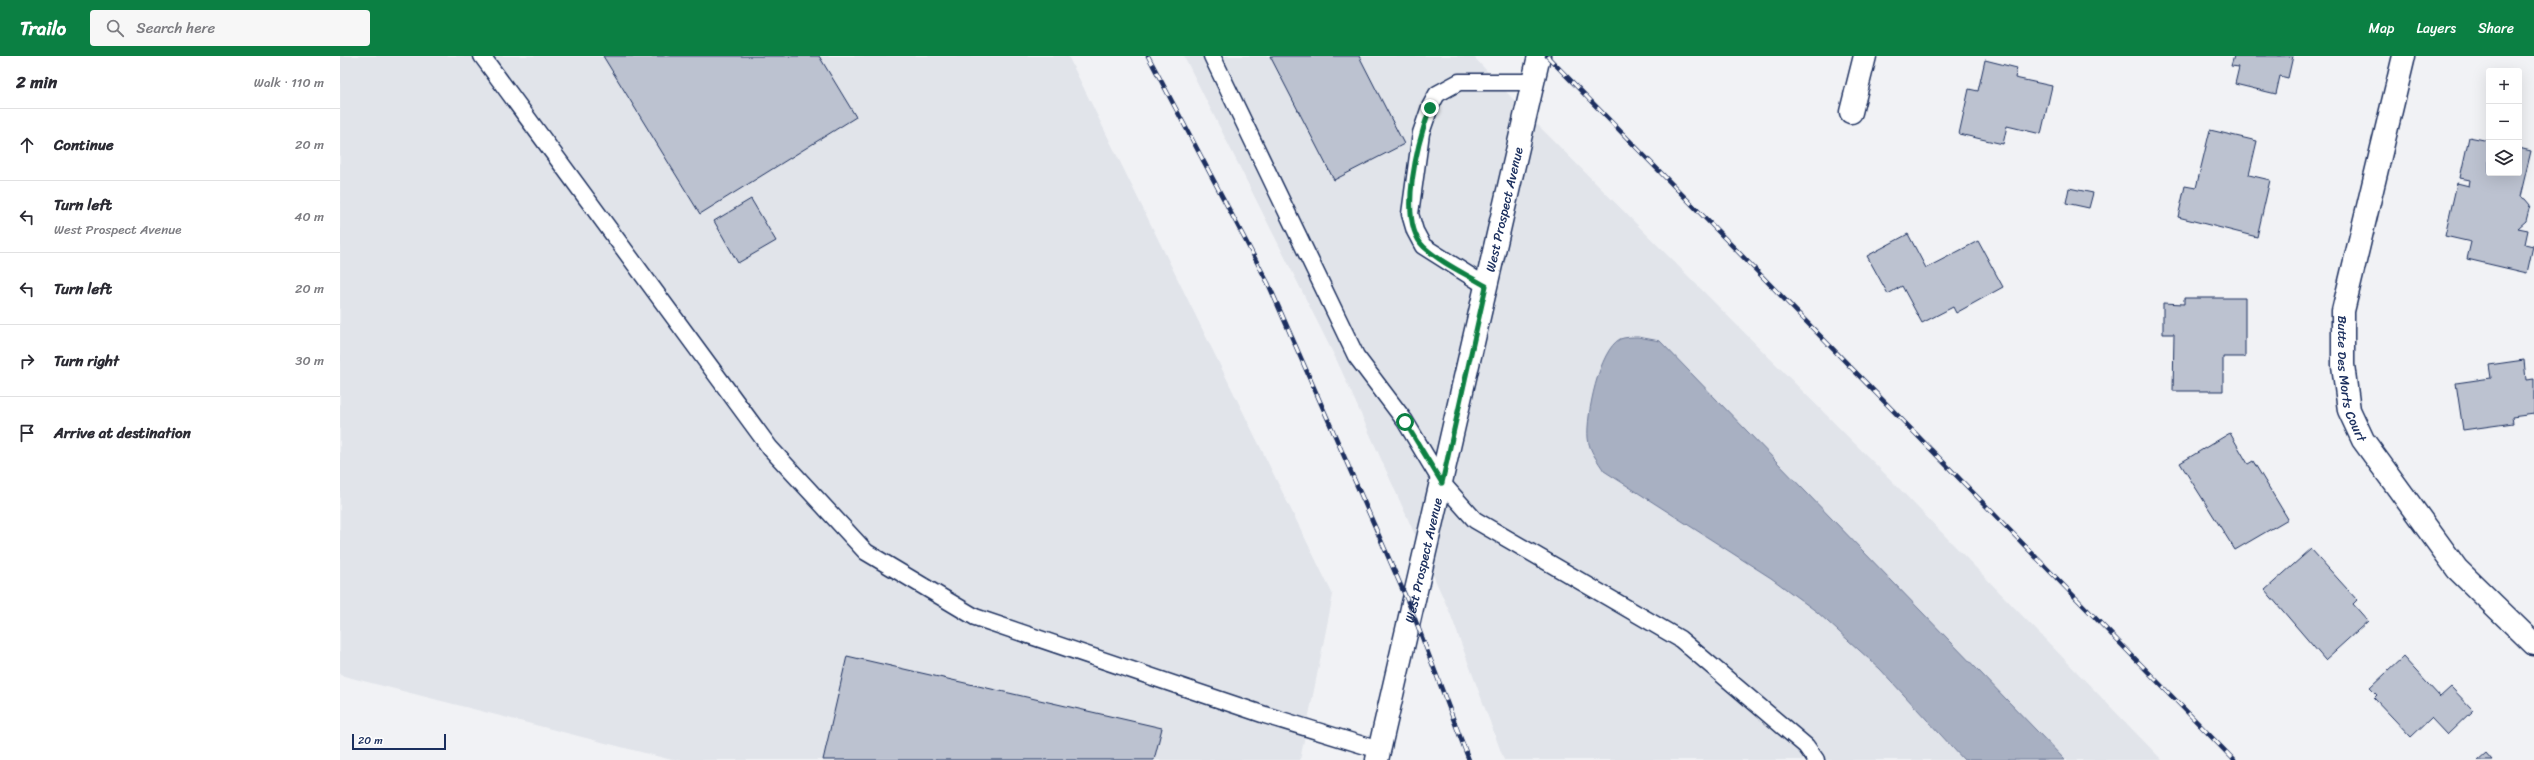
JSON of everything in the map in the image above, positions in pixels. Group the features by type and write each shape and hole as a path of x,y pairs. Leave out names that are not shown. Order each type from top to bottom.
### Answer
{"main road":[{"name":"West Prospect Avenue","path":"1378,755 1442,483 1539,56"},
{"path":"1851,112 1865,56"},
{"name":"Butte Des Morts Court","path":"2404,56 2343,311 2343,365 2349,410 2363,440 2457,569 2534,644"}],"lane":[{"path":"482,56 770,448 866,552 975,617 1265,715 1378,755"},
{"path":"1212,56 1356,356 1405,422 1442,483 1475,520 1680,639 1806,746 1816,760"},
{"path":"1486,286 1423,246 1414,231 1410,214 1421,133 1430,108 1438,94 1459,82 1533,82"}],"shaded area":[{"path":"340,56 1068,56 1333,595 1300,760 672,760 340,675"},
{"path":"1184,56 1473,56 1525,112 1890,479 2162,760 1504,760 1450,613 1338,363"}],"water":[{"path":"1627,337 1638,337 1660,341 2065,760 1964,760 1880,669 1817,612 1771,578 1604,471 1592,452 1588,438 1589,415 1595,384 1606,356 1613,346 1620,339"}],"building":[{"path":"603,56 819,56 856,117 700,214"},
{"path":"1270,56 1359,56 1404,144 1334,180"},
{"path":"2234,56 2293,56 2288,78 2280,76 2276,94 2235,84 2239,67 2231,66"},
{"path":"1985,60 2017,68 2015,78 2052,86 2041,134 2007,126 2003,144 1959,134 1969,89 1978,91"},
{"path":"2210,130 2257,141 2249,175 2270,180 2257,237 2178,217 2185,186 2196,188"},
{"path":"2469,137 2486,140 2486,176 2522,176 2522,149 2531,151 2520,197 2525,199 2530,205 2526,221 2518,228 2528,230 2525,244 2533,246 2527,273 2467,259 2471,242 2445,236 2457,183 2469,186 2470,180 2460,178"},
{"path":"2069,188 2093,193 2089,208 2066,203"},
{"path":"751,199 776,241 738,263 714,221"},
{"path":"1908,234 1926,268 1978,241 2003,287 1956,313 1953,307 1922,323 1902,286 1888,294 1867,256"},
{"path":"2184,298 2245,298 2245,357 2223,357 2223,391 2173,391 2174,334 2163,334 2163,303 2184,304"},
{"path":"2524,360 2526,380 2534,379 2534,414 2512,417 2513,423 2463,430 2456,383 2491,378 2489,365"},
{"path":"2230,433 2248,464 2253,461 2288,519 2235,550 2180,463"},
{"path":"2311,549 2357,600 2353,604 2368,621 2325,660 2265,590"},
{"path":"847,656 1162,728 1154,760 823,760"},
{"path":"2403,657 2440,697 2451,687 2473,710 2447,735 2431,718 2411,737 2374,698 2377,695 2370,688"},
{"path":"2486,753 2492,760 2478,760"}],"railway":[{"path":"1148,56 1268,283 1412,611 1469,760"},
{"path":"1547,56 2234,760"}],"route":[{"path":"1405,422 1442,483 1486,286 1444,261 1423,246 1414,231 1410,214 1413,181 1421,133 1430,108"}]}
